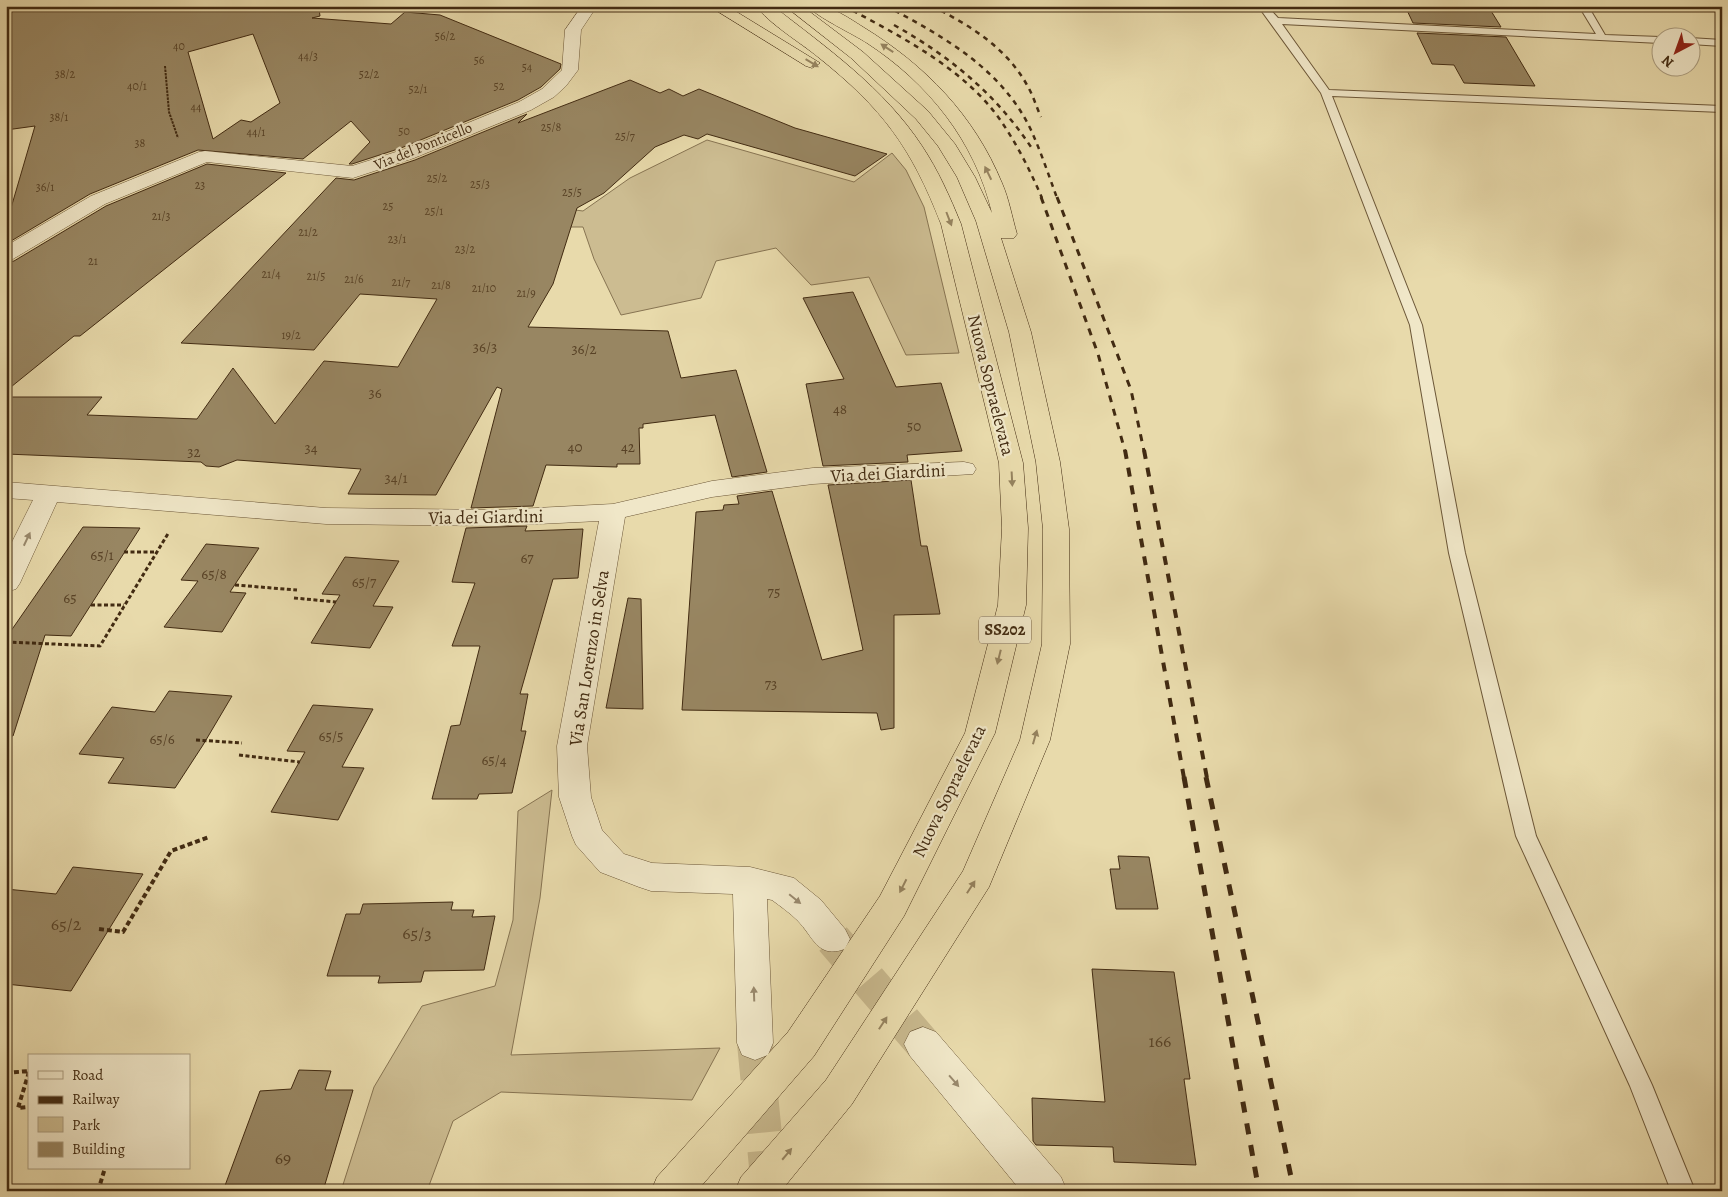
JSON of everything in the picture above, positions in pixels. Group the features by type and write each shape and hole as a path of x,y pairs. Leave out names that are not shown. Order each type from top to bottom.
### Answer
{"highway":[{"path":"716,6 820,68 846,89 936,186"},
{"name":"Nuova Sopraelevata","path":"671,1191 801,1044 892,906 980,733 1012,605 1015,528 1011,463 951,224 936,186 913,145 892,116 866,90 813,24 763,6"},
{"name":"Nuova Sopraelevata","path":"755,1191 839,1092 977,877 1034,740 1056,644 1056,529 1048,462 1026,356 986,221 966,177 946,144 922,115 892,85 792,6"}],"street":[{"name":"Via del Ponticello","path":"6,255 98,200 205,156 235,158 327,171 353,172 408,154 524,106 548,93 560,83 570,70 574,30 590,6"},
{"name":"Via dei Giardini","path":"6,490 380,519 497,518 612,512 712,489 813,476 964,469"},
{"path":"6,583 49,492"},
{"name":"Via San Lorenzo in Selva","path":"612,512 572,746 575,797 588,836 612,862 651,877 750,881 782,888 809,910 833,939"},
{"path":"750,881 755,1043"},
{"path":"923,1044 1047,1191"}],"lane":[{"path":"1262,6 1275,21 1326,93 1416,325 1457,553 1526,836 1640,1085 1683,1191"},
{"path":"1583,6 1603,38"},
{"path":"1275,21 1650,40"},
{"path":"1700,42 1722,43"},
{"path":"1326,93 1722,109"}],"path":[{"path":"165,66 170,121 192,160"},
{"path":"6,642 100,646 186,505"},
{"path":"124,552 157,552"},
{"path":"235,586 297,590"},
{"path":"294,598 336,602"},
{"path":"91,605 124,605"},
{"path":"196,740 242,743"},
{"path":"239,754 300,762"},
{"path":"99,930 123,932 171,851 209,837"},
{"path":"6,1073 28,1071"},
{"path":"28,1074 18,1108 28,1107"},
{"path":"98,1191 104,1170"}],"green space":[{"path":"707,140 854,182 892,153 906,170 924,207 959,353 906,355 869,277 811,285 776,248 716,261 701,298 621,315 594,259 583,227 511,227 395,187 583,211 630,178"},
{"path":"552,790 540,898 511,1055 720,1048 692,1100 501,1092 453,1121 427,1191 341,1191 374,1087 422,1006 495,986 513,920 518,811"}],"building":[{"path":"6,6 322,6 319,9 320,16 312,18 391,24 405,12 440,15 561,64 560,69 541,87 518,100 401,148 352,164 349,164 370,142 351,121 303,159 198,150 90,194 6,244 6,209 11,208 35,126 6,130","holes":["253,34 280,103 251,122 241,120 213,139 188,52"]},
{"path":"1405,6 1488,6 1501,27 1413,23"},
{"path":"1417,33 1506,37 1535,86 1464,83 1454,65 1432,64"},
{"path":"630,80 660,93 669,89 683,96 699,89 795,128 887,154 855,176 707,134 698,139 684,135 655,147 604,193 577,208 553,284 528,327 668,331 681,378 736,370 767,472 732,477 715,415 643,424 643,428 639,428 640,464 617,464 617,467 546,465 533,506 471,508 502,389 497,387 436,495 348,494 361,469 237,460 219,467 206,466 201,462 6,454 6,397 102,397 87,415 197,419 233,368 275,424 324,361 398,367 437,299 360,294 314,350 181,343 336,178 354,180 415,160 527,114 518,123"},
{"path":"207,164 286,173 80,336 74,336 6,391 6,263 14,261 106,206"},
{"path":"853,292 896,387 941,383 962,451 907,455 908,462 823,466 806,384 844,379 803,298"},
{"path":"911,480 921,546 927,546 940,614 894,615 894,728 881,730 877,713 682,710 696,512 723,510 724,505 739,504 737,496 772,491 822,660 863,650 828,485"},
{"path":"527,526 525,531 583,529 578,578 553,579 520,694 528,694 521,731 526,731 512,793 479,794 477,799 432,799 451,726 460,725 480,646 452,646 475,583 452,582 466,528"},
{"path":"83,527 140,528 71,636 45,635 13,736 6,735 6,638"},
{"path":"206,544 259,548 230,592 246,593 222,632 164,627 198,581 181,580"},
{"path":"345,557 399,561 373,606 393,607 370,648 311,643 340,595 322,594"},
{"path":"628,598 641,599 643,709 606,708"},
{"path":"169,691 232,696 175,788 108,783 124,758 79,754 112,707 155,712"},
{"path":"313,705 373,709 342,767 364,768 338,820 271,812 305,752 287,751"},
{"path":"1118,856 1149,857 1158,909 1116,909 1110,869 1120,869"},
{"path":"73,867 143,874 71,991 6,984 6,889 56,894"},
{"path":"453,902 451,910 474,910 472,917 495,916 484,970 424,971 421,982 378,983 380,976 327,976 346,914 360,914 363,904"},
{"path":"1092,969 1174,972 1190,1079 1184,1079 1196,1165 1114,1162 1113,1147 1036,1145 1033,1141 1032,1098 1105,1102"},
{"path":"299,1070 331,1071 325,1090 353,1090 323,1191 223,1191 260,1091 291,1089"}],"tunnel":[{"path":"833,939 923,1044"},
{"path":"755,1043 769,1187"}],"railway":[{"path":"844,6 926,52 981,96 1009,134 1027,165 1042,198"},
{"path":"886,6 929,29 969,56 1004,89 1019,108 1031,130 1057,198"},
{"path":"932,6 986,38 1008,59 1027,85 1041,117"},
{"path":"894,25 935,50 971,79 1004,112 1033,150"},
{"path":"1041,197 1098,354 1125,451"},
{"path":"1057,197 1131,390 1144,451"},
{"path":"1125,450 1184,778"},
{"path":"1144,450 1207,778"},
{"path":"1184,777 1259,1191"},
{"path":"1206,777 1294,1191"}]}
